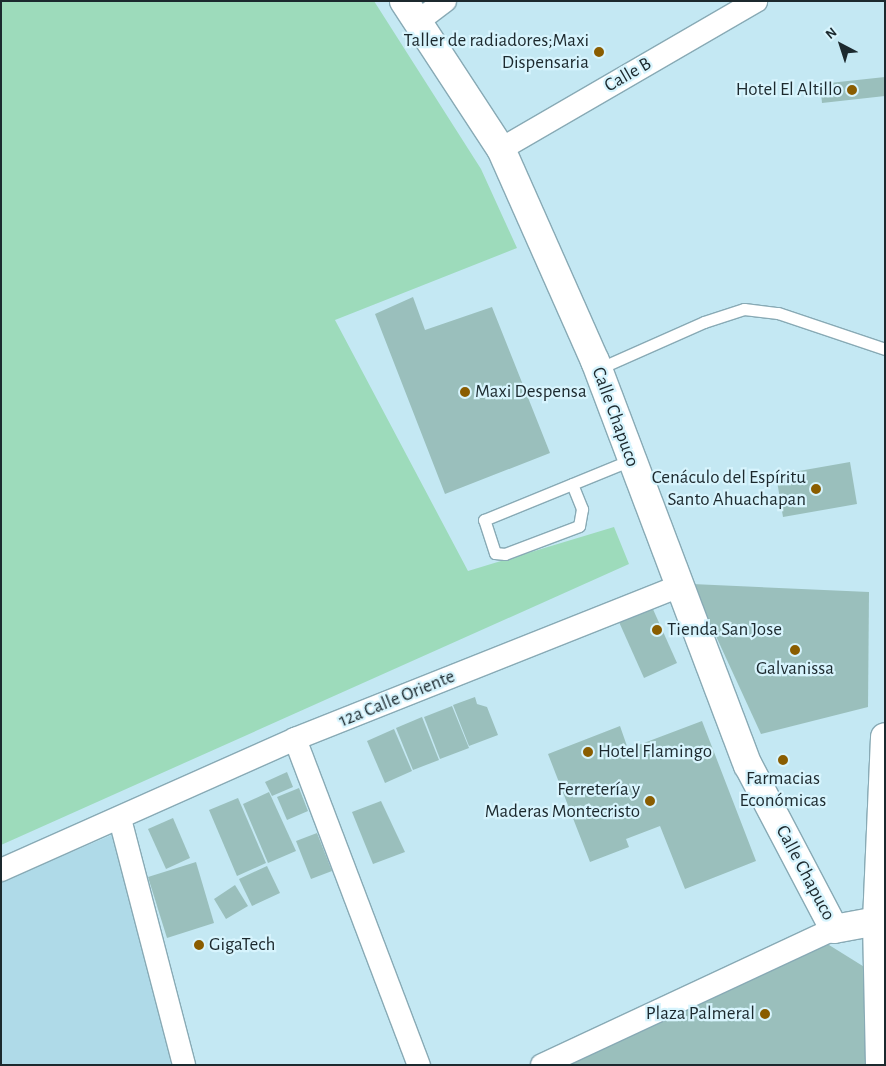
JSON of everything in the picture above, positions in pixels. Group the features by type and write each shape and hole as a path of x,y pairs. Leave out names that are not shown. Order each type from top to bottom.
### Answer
{"street":[{"path":"410,12 445,1"},
{"name":"Calle B","path":"501,149 756,1"},
{"name":"Calle Chapuco","path":"410,12 501,149 598,369 677,587 748,765 834,929"},
{"name":"12a Calle Oriente","path":"1,870 120,819 295,739 677,587"},
{"path":"880,1065 883,1024 881,937 885,737"},
{"path":"295,739 419,1065"},
{"path":"120,819 184,1065"},
{"path":"542,1065 834,929 881,937"}],"lane":[{"path":"598,369 704,322 744,309 778,313 885,349"},
{"path":"572,484 582,509 579,526 506,554 495,553 484,520 572,484 631,460"}],"shaded area":[{"path":"114,834 181,1065 1,1065 1,882"}],"green space":[{"path":"1,1 374,1 481,169 517,248 335,320 468,571 614,527 629,564 1,845"}],"building":[{"name":"Hotel El Altillo","path":"885,77 885,96 822,103 820,84"},
{"name":"Maxi Despensa","path":"413,297 425,330 492,307 550,453 445,494 375,314"},
{"name":"Cenáculo del Espíritu Santo Ahuachapan","path":"850,462 857,504 783,517 776,475"},
{"name":"Galvanissa","path":"692,584 869,592 868,707 761,734"},
{"path":"652,607 677,663 644,678 619,622"},
{"path":"475,697 477,704 487,707 498,735 469,746 453,705"},
{"path":"452,706 469,748 440,759 424,717"},
{"path":"422,717 439,760 413,770 396,728"},
{"name":"Ferretería y Maderas Montecristo","path":"702,721 756,861 685,889 660,826 626,839 629,847 590,862 548,754 620,726 628,749"},
{"path":"394,729 412,771 385,783 367,741"},
{"path":"287,772 293,787 272,796 265,782"},
{"path":"299,788 308,811 287,820 277,797"},
{"path":"269,792 296,851 268,863 243,804"},
{"path":"238,798 266,863 237,876 209,810"},
{"path":"381,801 405,852 373,864 352,812"},
{"path":"173,818 190,858 166,869 148,829"},
{"path":"317,833 332,871 311,879 296,841"},
{"path":"196,862 214,923 167,938 148,877"},
{"path":"267,866 280,893 252,906 239,879"},
{"path":"235,885 248,906 226,919 214,899"},
{"name":"Plaza Palmeral","path":"821,940 866,968 866,1065 568,1065"}],"place":[{"name":"Taller de radiadores;Maxi Dispensaria","path":"599,52"},
{"name":"Hotel El Altillo","path":"852,90"},
{"name":"Maxi Despensa","path":"465,392"},
{"name":"Cenáculo del Espíritu Santo Ahuachapan","path":"816,489"},
{"name":"Tienda San Jose","path":"657,630"},
{"name":"Galvanissa","path":"795,650"},
{"name":"Hotel Flamingo","path":"588,752"},
{"name":"Farmacias Económicas","path":"783,760"},
{"name":"Ferretería y Maderas Montecristo","path":"650,801"},
{"name":"GigaTech","path":"199,945"},
{"name":"Plaza Palmeral","path":"765,1014"}]}
